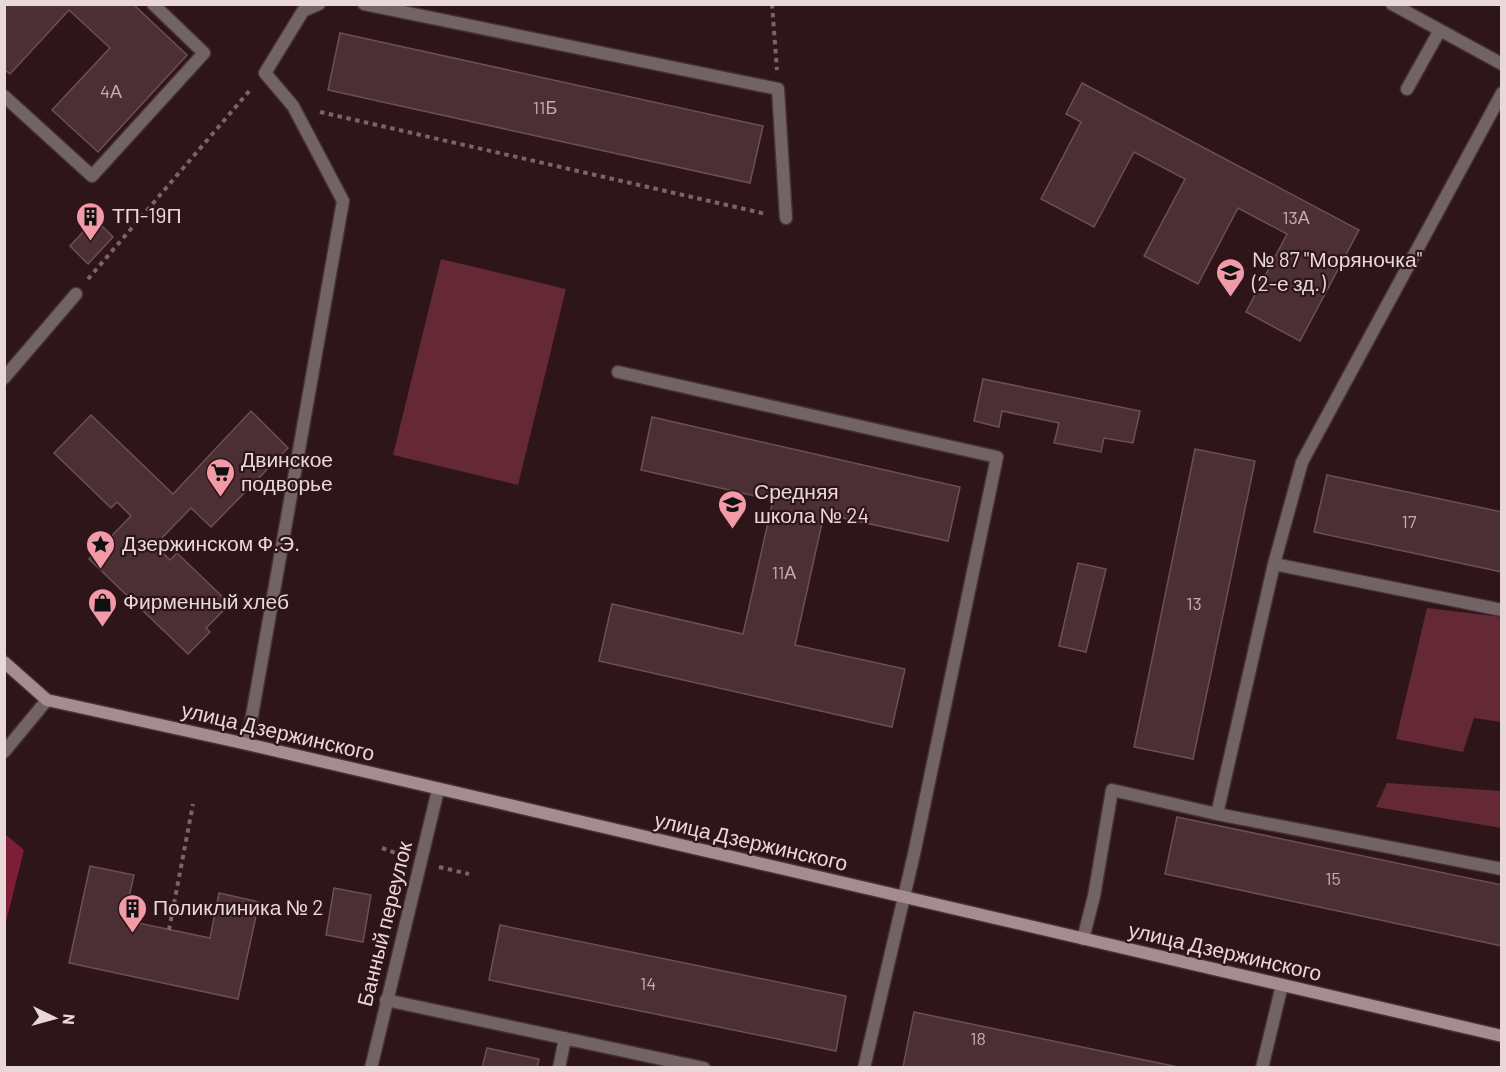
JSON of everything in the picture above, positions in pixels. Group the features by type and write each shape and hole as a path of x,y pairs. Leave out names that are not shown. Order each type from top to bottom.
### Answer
{"street":[{"path":"4,96 92,176 204,53 153,4"},
{"path":"247,744 343,201 293,106 265,73 303,11 319,4"},
{"path":"364,4 778,90 786,218"},
{"path":"1392,4 1502,64"},
{"path":"1407,89 1440,30"},
{"path":"1217,814 1275,564 1302,462 1502,93"},
{"path":"4,378 76,294"},
{"path":"618,372 997,458 904,898 864,1068"},
{"path":"1275,564 1502,610"},
{"name":"улица Дзержинского","path":"4,662 47,700 247,744 1502,1036"},
{"path":"4,752 47,700"},
{"name":"Банный переулок","path":"371,1068 438,790"},
{"path":"1083,939 1094,896 1112,790 1217,814 1502,869"},
{"path":"1262,1068 1282,985"},
{"path":"386,1000 704,1068"},
{"path":"559,1068 565,1038"}],"path":[{"path":"772,4 778,90"},
{"path":"76,294 265,73"},
{"path":"293,106 786,218"},
{"path":"169,930 193,804"}],"shaded area":[{"path":"441,259 566,289 518,485 393,455"},
{"path":"1427,608 1501,617 1501,722 1474,718 1463,752 1396,739"},
{"path":"1387,783 1501,791 1501,828 1376,807"},
{"path":"5,834 24,850 5,926"}],"building":[{"path":"4,4 133,4 187,55 98,152 52,110 110,48 69,10 10,74 4,69"},
{"path":"340,33 763,126 750,183 328,90"},
{"path":"1082,83 1359,230 1300,341 1246,312 1287,234 1238,208 1198,284 1144,256 1185,179 1134,152 1094,227 1041,199 1081,122 1066,114"},
{"name":"ТП-19П","path":"95,219 113,237 88,264 70,246"},
{"path":"983,379 1140,411 1133,443 1104,438 1101,452 1054,443 1059,423 1002,411 999,427 974,421"},
{"path":"251,411 288,448 211,527 191,508 155,545 170,560 177,553 230,604 206,628 210,632 188,654 89,559 131,516 117,502 111,508 54,453 91,415 173,494"},
{"path":"652,417 960,487 948,541 824,514 795,645 905,669 892,727 599,661 612,604 743,634 773,500 641,470"},
{"path":"1195,449 1255,461 1193,759 1134,747"},
{"path":"1327,475 1502,512 1502,572 1314,532"},
{"path":"1078,563 1106,569 1086,652 1059,646"},
{"path":"1177,817 1502,885 1502,946 1165,874"},
{"name":"Поликлиника № 2","path":"90,866 134,875 124,920 210,938 219,893 259,902 238,999 69,963"},
{"path":"334,888 371,895 363,942 326,935"},
{"path":"500,925 846,996 836,1051 489,980"},
{"path":"914,1012 1183,1068 903,1067"},
{"path":"487,1048 539,1059 537,1068 482,1068"}],"place":[{"name":"ТП-19П","path":"91,242"},
{"name":"№ 87 \"Моряночка\" (2-е зд.)","path":"1231,298"},
{"name":"Двинское подворье","path":"220,498"},
{"name":"Средняя школа № 24","path":"733,530"},
{"name":"Дзержинском Ф.Э.","path":"101,570"},
{"name":"Фирменный хлеб","path":"102,628"},
{"name":"Поликлиника № 2","path":"132,934"}]}
